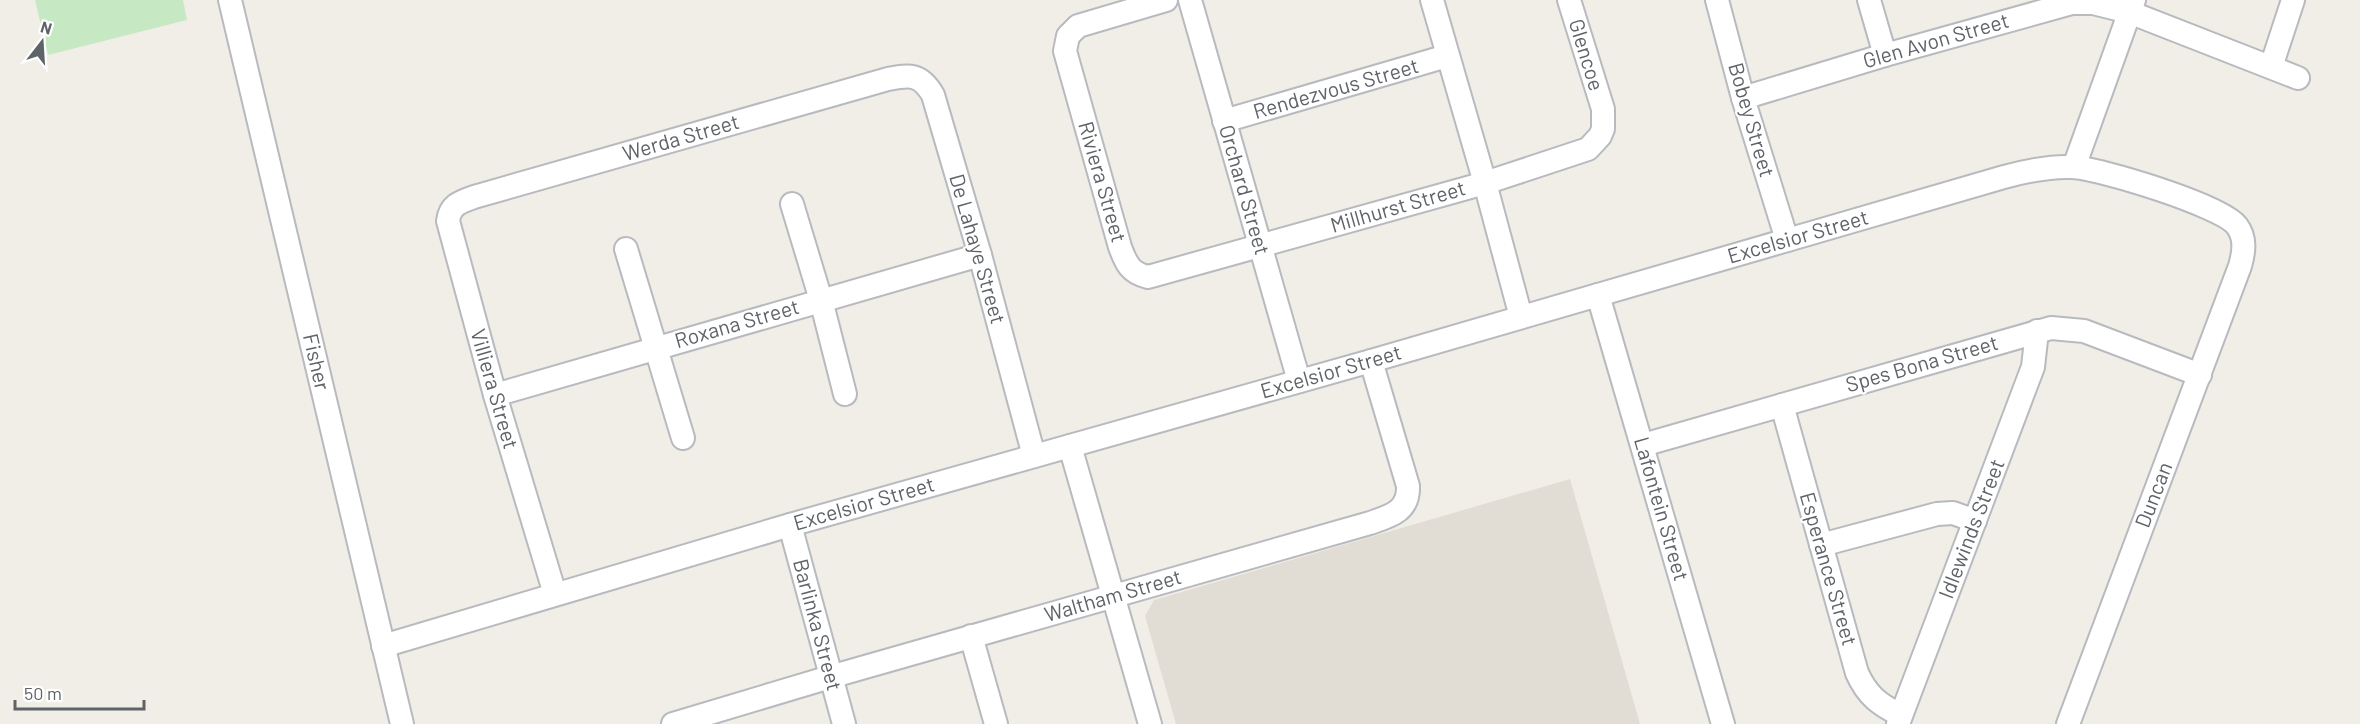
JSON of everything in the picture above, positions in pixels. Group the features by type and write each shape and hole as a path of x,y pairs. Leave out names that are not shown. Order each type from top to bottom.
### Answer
{"street":[{"name":"Fisher","path":"230,0 402,724"},
{"name":"Riviera Street","path":"1164,273 1148,277 1134,273 1125,260 1067,59 1065,45 1072,31 1078,26 1166,0"},
{"name":"Orchard Street","path":"1190,0 1299,381"},
{"path":"1432,0 1521,316"},
{"name":"Glencoe","path":"1569,0 1603,109"},
{"name":"Bobey Street","path":"1717,0 1743,98 1787,240"},
{"path":"1869,0 1885,55"},
{"path":"2271,67 2293,0"},
{"name":"Glen Avon Street","path":"1743,98 1885,55 2025,7 2083,2 2132,6 2298,78"},
{"path":"2074,167 2132,6"},
{"name":"Rendezvous Street","path":"1224,121 1447,56"},
{"name":"De Lahaye Street","path":"888,79 917,77 924,81 933,94 980,255 1034,456"},
{"name":"Werda Street","path":"474,197 888,79"},
{"name":"Millhurst Street","path":"1164,273 1485,183 1588,149 1603,129 1603,109"},
{"name":"Excelsior Street","path":"383,646 790,525 1371,361 2024,172 2074,167 2115,175 2217,212 2236,225 2242,239 2244,247 2240,266"},
{"name":"Villiera Street","path":"474,197 452,207 448,221 495,395 555,594"},
{"path":"792,204 821,300 845,394"},
{"path":"626,249 683,438"},
{"name":"Roxana Street","path":"495,395 980,255"},
{"name":"Duncan","path":"2068,724 2240,266"},
{"name":"Lafontein Street","path":"1598,296 1723,724"},
{"name":"Spes Bona Street","path":"1643,445 2037,331 2061,328 2084,331 2199,375"},
{"name":"Idlewinds Street","path":"1900,719 2033,367 2037,331"},
{"name":"Waltham Street","path":"686,722 971,636 1370,524 1399,512 1407,502 1408,486 1371,361"},
{"name":"Esperance Street","path":"1782,405 1857,673 1876,702 1900,719"},
{"path":"1070,446 1150,724"},
{"path":"1821,545 1937,514 1953,513 1976,521"},
{"name":"Barlinka Street","path":"790,525 844,724"},
{"path":"971,636 996,724"}],"shaded area":[{"path":"1570,479 1640,724 1176,724 1145,616 1154,600"}],"green space":[{"path":"35,0 183,0 187,20 48,55"}]}
